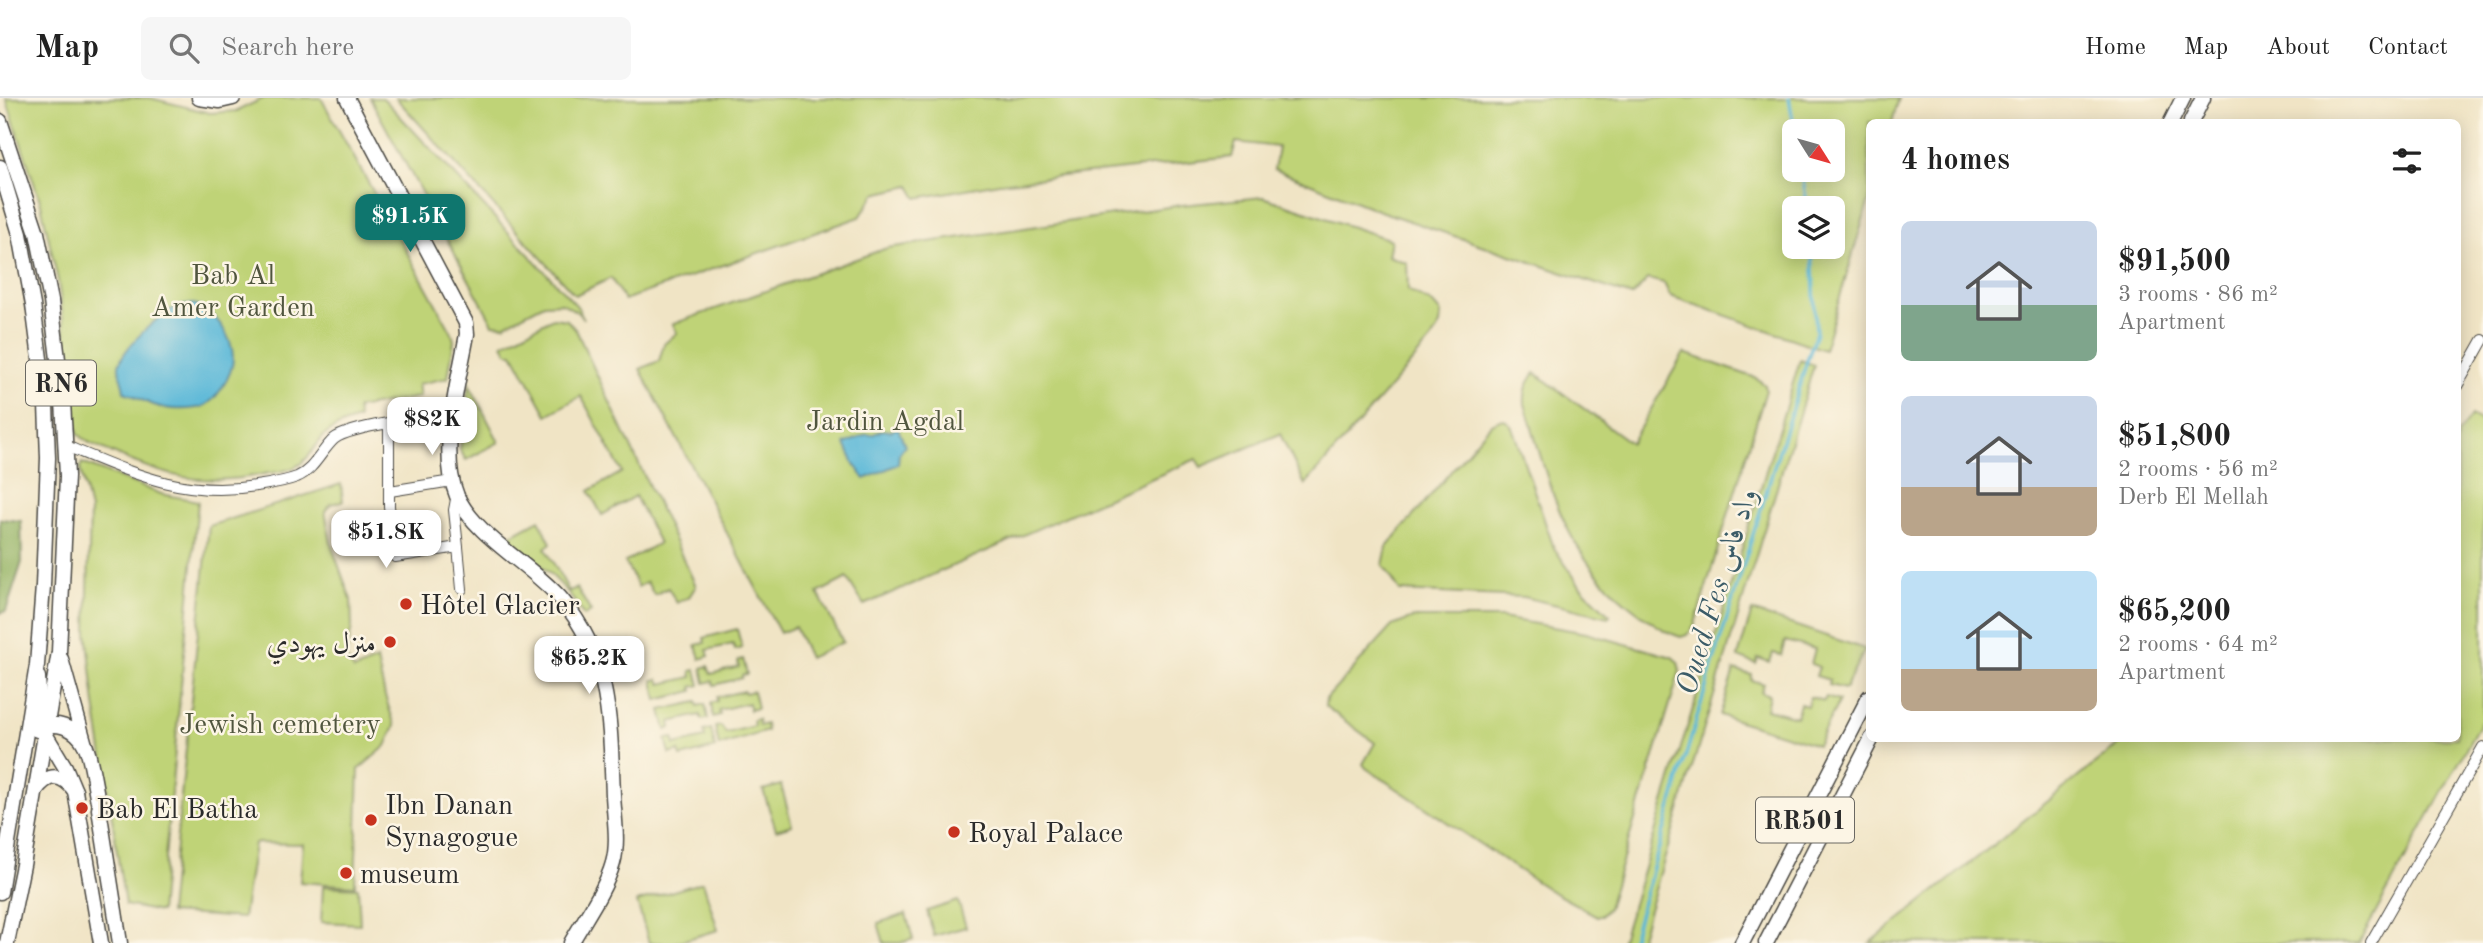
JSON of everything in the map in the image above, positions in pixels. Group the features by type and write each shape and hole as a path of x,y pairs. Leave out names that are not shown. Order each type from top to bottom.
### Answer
{"main road":[{"path":"199,98 220,101 233,98"},
{"path":"347,98 466,323 467,334 453,415 449,457 455,488 464,509 477,524 563,601 591,646 606,690 613,784 614,857 599,893 571,943"},
{"path":"2172,119 2182,98"},
{"path":"2192,119 2203,98"},
{"name":"RN6","path":"0,121 37,233 56,340 66,446 60,652 7,943"},
{"name":"RN6","path":"0,167 20,234 39,341 48,458 37,666 0,892"},
{"path":"60,652 98,805 120,943"},
{"path":"37,666 47,734 75,791 101,943"},
{"name":"RR501","path":"1742,943 1866,703"},
{"path":"23,743 64,726 85,745"},
{"path":"47,734 69,750 85,745"},
{"name":"RR501","path":"1766,943 1870,742"},
{"path":"35,792 43,781 56,776 65,779 75,791"}],"street":[{"path":"2461,379 2483,340"},
{"path":"2461,364 2468,367"},
{"path":"66,446 162,482 197,490 231,490 298,477 312,466 336,438 353,430 434,415 453,415"},
{"path":"389,424 389,506 394,557 458,547"},
{"path":"390,491 455,488 454,510 462,589"},
{"path":"2371,943 2483,747"}],"green space":[{"name":"Bab Al Amer Garden","path":"6,98 150,98 210,113 237,111 264,98 321,98 452,333 454,341 448,378 418,384 420,397 357,408 358,419 329,432 300,464 278,472 215,480 193,479 153,469 88,442 78,434 58,281 41,204"},
{"path":"370,98 383,98 577,306 584,319 562,303 544,304 504,325 493,324"},
{"path":"396,98 1899,98 1893,119 1866,119 1866,210 1824,350 1670,296 1664,283 1648,279 1632,296 1380,211 1274,169 1278,147 1236,142 1232,157 999,183 917,198 910,186 875,194 860,217 624,300 611,278 575,295"},
{"name":"Jardin Agdal","path":"1263,197 1391,240 1388,256 1407,263 1408,290 1433,304 1441,313 1440,325 1431,340 1305,485 1280,434 1201,467 1196,459 864,605 847,578 818,593 843,642 809,658 795,627 780,633 640,369 659,361 664,344 677,333 673,324 887,248 1182,205"},
{"path":"553,318 567,320 576,330 696,586 689,597 677,603 668,588 654,595 647,582 638,587 625,562 659,543 635,496 602,515 589,491 622,472 581,396 547,415 513,353 508,353 503,344"},
{"path":"1684,353 1756,378 1765,385 1766,390 1694,627 1681,637 1639,613 1613,591 1576,545 1552,493 1525,399 1527,387 1535,373 1631,443"},
{"path":"1800,360 1814,365 1639,943 1621,943"},
{"path":"469,384 499,442 466,460 460,450"},
{"path":"2471,416 2483,423 2483,718 2359,943 1870,943 2122,742 2461,742 2461,430"},
{"path":"1502,419 1512,427 1554,548 1581,587 1610,615 1608,617 1523,597 1400,591 1383,565 1387,547 1491,424"},
{"path":"82,463 161,494 198,501 160,912 125,905 87,632 90,510 80,468"},
{"name":"Jewish cemetery","path":"341,484 343,501 331,504 325,511 332,547 351,600 352,626 346,658 354,670 377,660 395,726 386,746 359,769 355,886 300,882 303,844 254,843 243,918 169,913 209,526"},
{"path":"0,519 21,521 22,562 6,611 0,613"},
{"path":"539,520 551,543 545,548 569,591 577,588 591,612 584,616 560,584 543,567 511,543 508,537"},
{"path":"1752,611 1865,649 1845,689 1829,685 1830,680 1816,676 1819,667 1811,664 1815,649 1785,641 1781,655 1773,653 1770,662 1758,658 1756,664 1738,657"},
{"path":"1413,618 1502,618 1586,633 1672,657 1678,662 1680,671 1608,908 1601,916 1549,890 1366,768 1363,764 1375,743 1325,706 1326,699 1392,626"},
{"path":"737,629 742,648 735,650 733,644 707,650 709,656 700,659 696,645 705,643 704,638"},
{"path":"743,659 747,674 742,675 742,678 714,685 713,681 705,683 702,668 708,666 711,674 739,667 738,661"},
{"path":"696,670 700,685 692,687 693,691 657,700 653,680 659,679 661,684 692,677 691,671"},
{"path":"1734,670 1752,675 1751,680 1764,684 1761,692 1769,695 1766,709 1796,717 1800,704 1807,706 1810,697 1824,701 1826,697 1839,701 1817,745 1720,715"},
{"path":"753,691 757,708 750,710 748,703 719,710 720,715 713,717 711,703 717,701 717,697"},
{"path":"697,702 698,706 705,704 708,719 702,720 700,715 670,722 671,728 666,730 661,710"},
{"path":"758,719 759,726 766,724 767,731 719,746 715,727 721,726 726,733 754,726 753,720"},
{"path":"711,729 715,748 681,757 679,751 670,754 666,739 673,738 675,745 705,738 704,731"},
{"path":"781,785 792,825 776,830 763,790"},
{"path":"703,882 718,930 674,943 649,943 637,902"},
{"path":"323,886 358,888 360,924 321,922"},
{"path":"958,901 966,927 934,936 927,911"},
{"path":"906,914 913,939 900,943 884,943 878,923"}],"water":[{"path":"194,304 215,318 230,341 232,365 216,396 204,406 175,409 150,404 124,392 119,365 127,350 161,316 177,307"},
{"path":"898,428 905,446 899,454 898,464 865,479 854,464 845,444 867,434"}],"waterway":[{"name":"Oued Fes واد فاس","path":"1789,98 1793,119"},
{"name":"Oued Fes واد فاس","path":"1803,182 1806,196"},
{"name":"Oued Fes واد فاس","path":"1631,943 1713,663 1816,332 1813,259"}],"place":[{"name":"Hôtel Glacier","path":"406,604"},
{"name":"منزل يهودي","path":"390,642"},
{"name":"Bab El Batha","path":"82,808"},
{"name":"Ibn Danan Synagogue","path":"371,820"},
{"name":"Royal Palace","path":"954,832"},
{"name":"museum","path":"346,873"}]}
